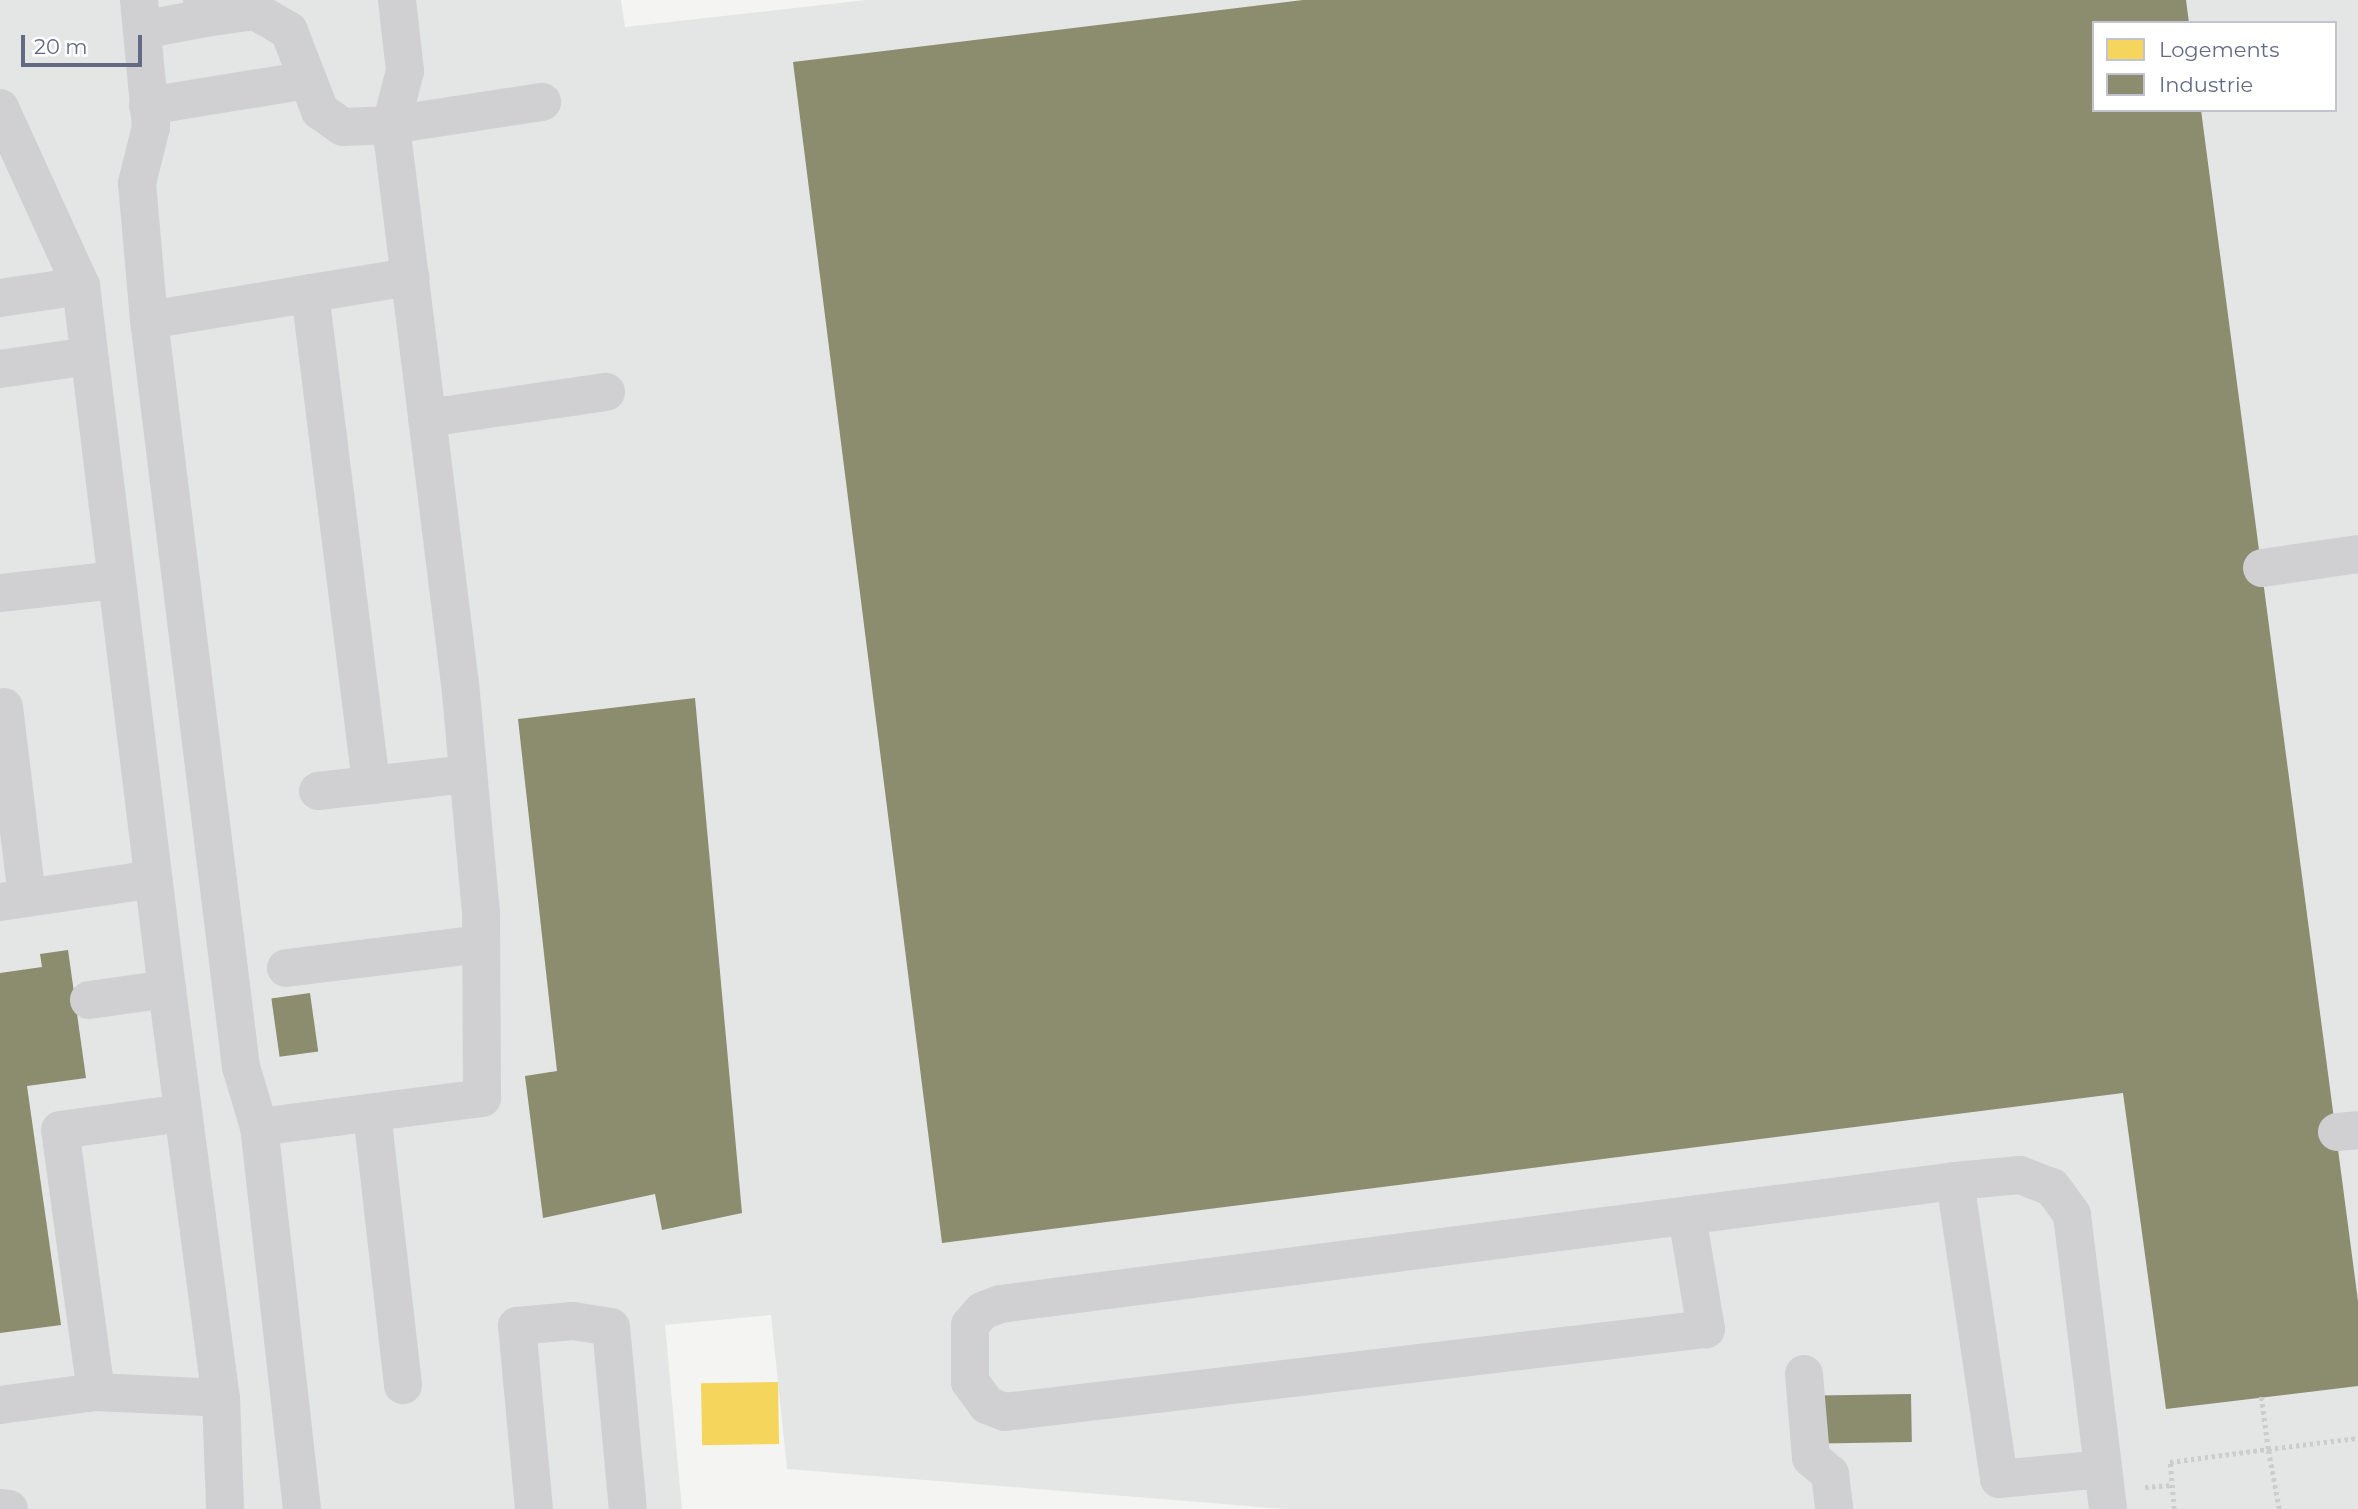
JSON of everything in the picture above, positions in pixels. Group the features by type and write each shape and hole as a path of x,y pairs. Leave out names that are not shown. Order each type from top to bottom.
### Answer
{"street":[{"path":"258,1127 482,1098 481,944 468,774 391,125 405,71 397,0"},
{"path":"302,1509 258,1127 241,1067 149,320 137,183 151,127 141,15 204,9 241,11 273,18 289,31 306,80 328,122 342,127 391,125 542,102"},
{"path":"148,106 306,80"},
{"path":"0,108 81,286 153,879 221,1398 225,1509"},
{"path":"149,320 410,277"},
{"path":"0,298 81,286"},
{"path":"310,293 371,785"},
{"path":"0,369 89,356"},
{"path":"427,418 606,392"},
{"path":"2262,568 2358,554"},
{"path":"0,593 116,580"},
{"path":"4,707 14,900 153,879"},
{"path":"318,791 468,774"},
{"path":"286,968 481,944"},
{"path":"89,1000 167,989"},
{"path":"96,1392 60,1130 183,1113"},
{"path":"372,1113 403,1385"},
{"path":"1687,1216 1706,1329 1016,1411 987,1405 970,1382 970,1325 982,1311 1000,1304 2008,1174 2032,1177 2052,1187 2067,1204 2074,1226 2108,1509"},
{"path":"1955,1181 1999,1479 2102,1469"},
{"path":"534,1509 517,1326 573,1321 611,1326 628,1509"},
{"path":"1804,1374 1811,1458 1830,1474 1834,1509"},
{"path":"0,1405 96,1392 221,1398"},
{"path":"0,1508 9,1509"}],"path":[{"path":"2261,1396 2280,1509"},
{"path":"2174,1509 2170,1462 2358,1438"}],"shaded area":[{"path":"0,0 621,0 625,27 866,0 2358,0 2358,1509 1286,1509 787,1469 771,1315 665,1325 682,1509 0,1509"}],"building: Logements":[{"path":"778,1382 779,1444 702,1445 701,1383"}],"building: Industrie":[{"path":"1303,0 2186,0 2189,21 2092,21 2092,112 2201,112 2358,1301 2358,1386 2166,1409 2123,1093 942,1243 793,62"},
{"path":"695,698 742,1213 662,1230 655,1194 543,1218 525,1076 557,1071 518,719"},
{"path":"68,950 86,1078 27,1086 61,1325 0,1333 0,973 42,967 40,954"},
{"path":"310,993 318,1051 280,1057 271,998"},
{"path":"1911,1394 1912,1442 1821,1444 1820,1396"}]}
